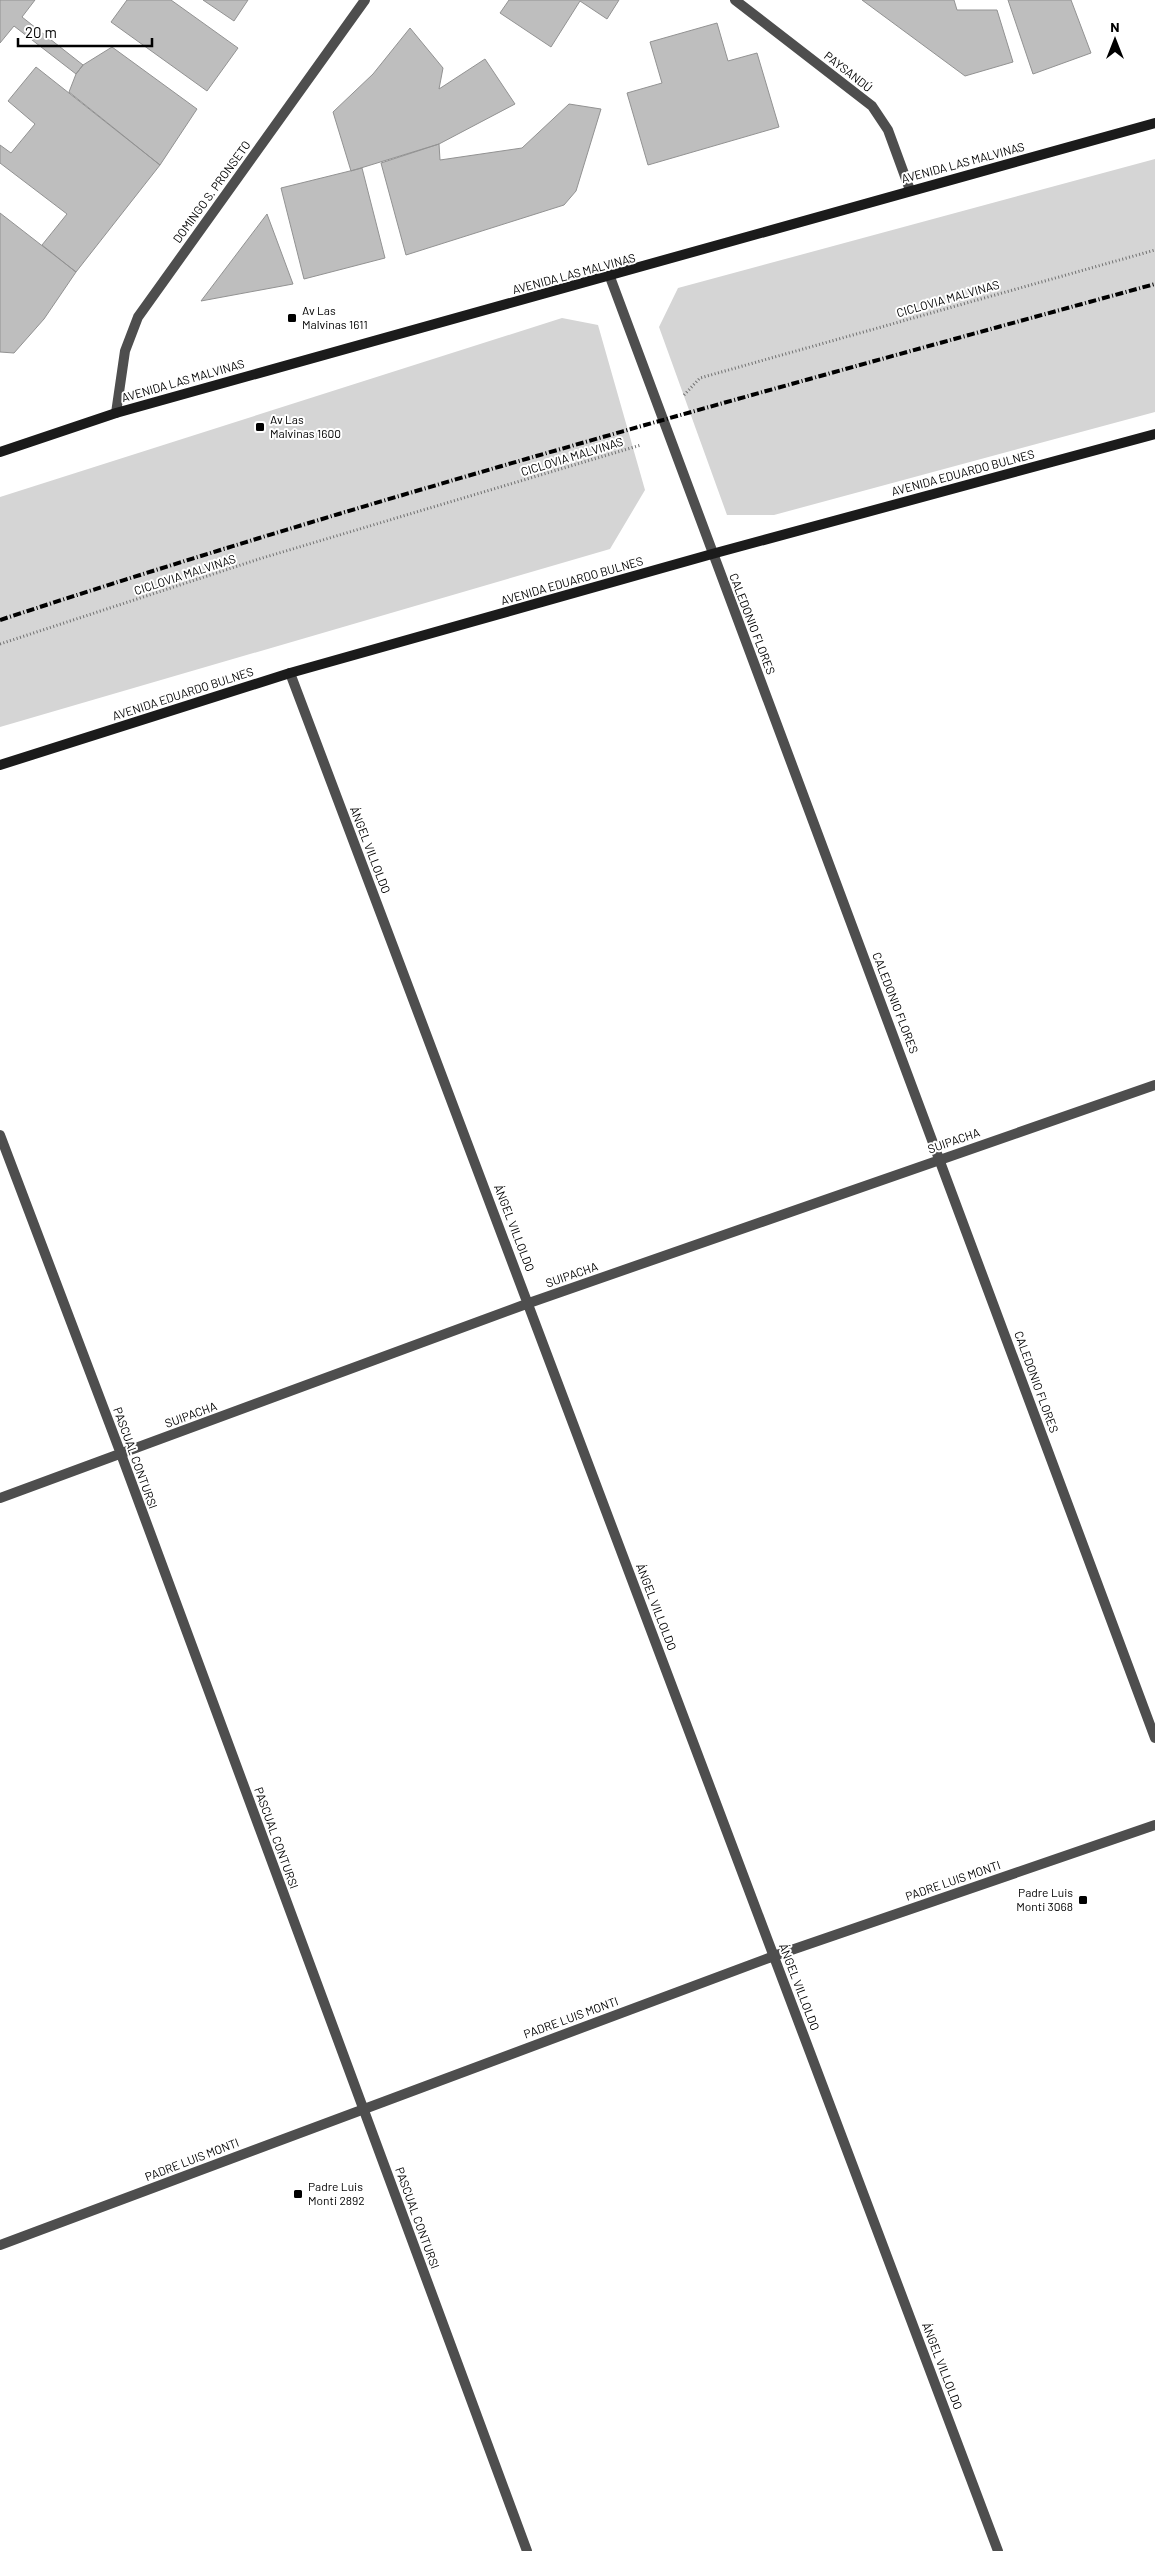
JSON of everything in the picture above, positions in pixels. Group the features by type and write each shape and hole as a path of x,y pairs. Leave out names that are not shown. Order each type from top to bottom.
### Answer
{"main road":[{"name":"AVENIDA LAS MALVINAS","path":"0,452 116,413 610,277 910,190 1155,123"},
{"name":"AVENIDA EDUARDO BULNES","path":"0,765 290,673 712,554 1155,434"}],"street":[{"name":"DOMINGO S. PRONSETO","path":"116,413 125,351 138,317 365,0"},
{"name":"PAYSANDÚ","path":"735,0 872,106 888,130 910,190"},
{"name":"CALEDONIO FLORES","path":"610,277 1155,1738"},
{"name":"ÁNGEL VILLOLDO","path":"290,673 998,2551"},
{"name":"SUIPACHA","path":"0,1498 529,1303 1155,1085"},
{"name":"PASCUAL CONTURSI","path":"0,1135 121,1454 527,2551"},
{"name":"PADRE LUIS MONTI","path":"0,2245 774,1956 1155,1826"}],"path":[{"name":"CICLOVIA MALVINAS","path":"0,644 259,559 641,446 662,418 700,378 1155,250"}],"shaded area":[{"path":"1155,159 1155,412 774,515 727,515 659,327 678,288"},
{"path":"562,318 598,325 645,490 610,549 0,727 0,497"}],"building":[{"path":"0,0 35,0 22,17 83,65 76,74 14,26 0,43"},
{"path":"127,0 171,0 238,48 207,91 111,22"},
{"path":"203,0 248,0 234,21"},
{"path":"509,0 619,0 607,19 580,1 551,47 500,13"},
{"path":"862,0 954,0 957,10 997,10 1013,62 965,76"},
{"path":"1008,0 1071,0 1091,53 1033,74"},
{"path":"717,23 728,61 757,53 779,127 648,165 627,93 662,83 650,42"},
{"path":"410,28 443,68 439,89 485,59 515,104 439,144 351,171 333,112 373,74"},
{"path":"112,47 197,109 160,165 69,92 76,74 83,65"},
{"path":"36,67 160,165 76,272 42,245 67,214 0,163 0,145 11,153 35,124 8,101"},
{"path":"569,104 601,109 576,191 564,205 406,255 381,163 439,144 440,160 522,148"},
{"path":"362,168 385,258 304,279 281,188"},
{"path":"0,213 76,272 44,319 14,353 0,352"},
{"path":"267,214 293,284 201,301"}],"railway":[{"path":"0,620 287,530 575,445 1155,284"}],"place":[{"name":"Av Las Malvinas 1611","path":"292,318"},
{"name":"Av Las Malvinas 1600","path":"260,427"},
{"name":"Padre Luis Monti 3068","path":"1083,1900"},
{"name":"Padre Luis Monti 2892","path":"298,2194"}]}
